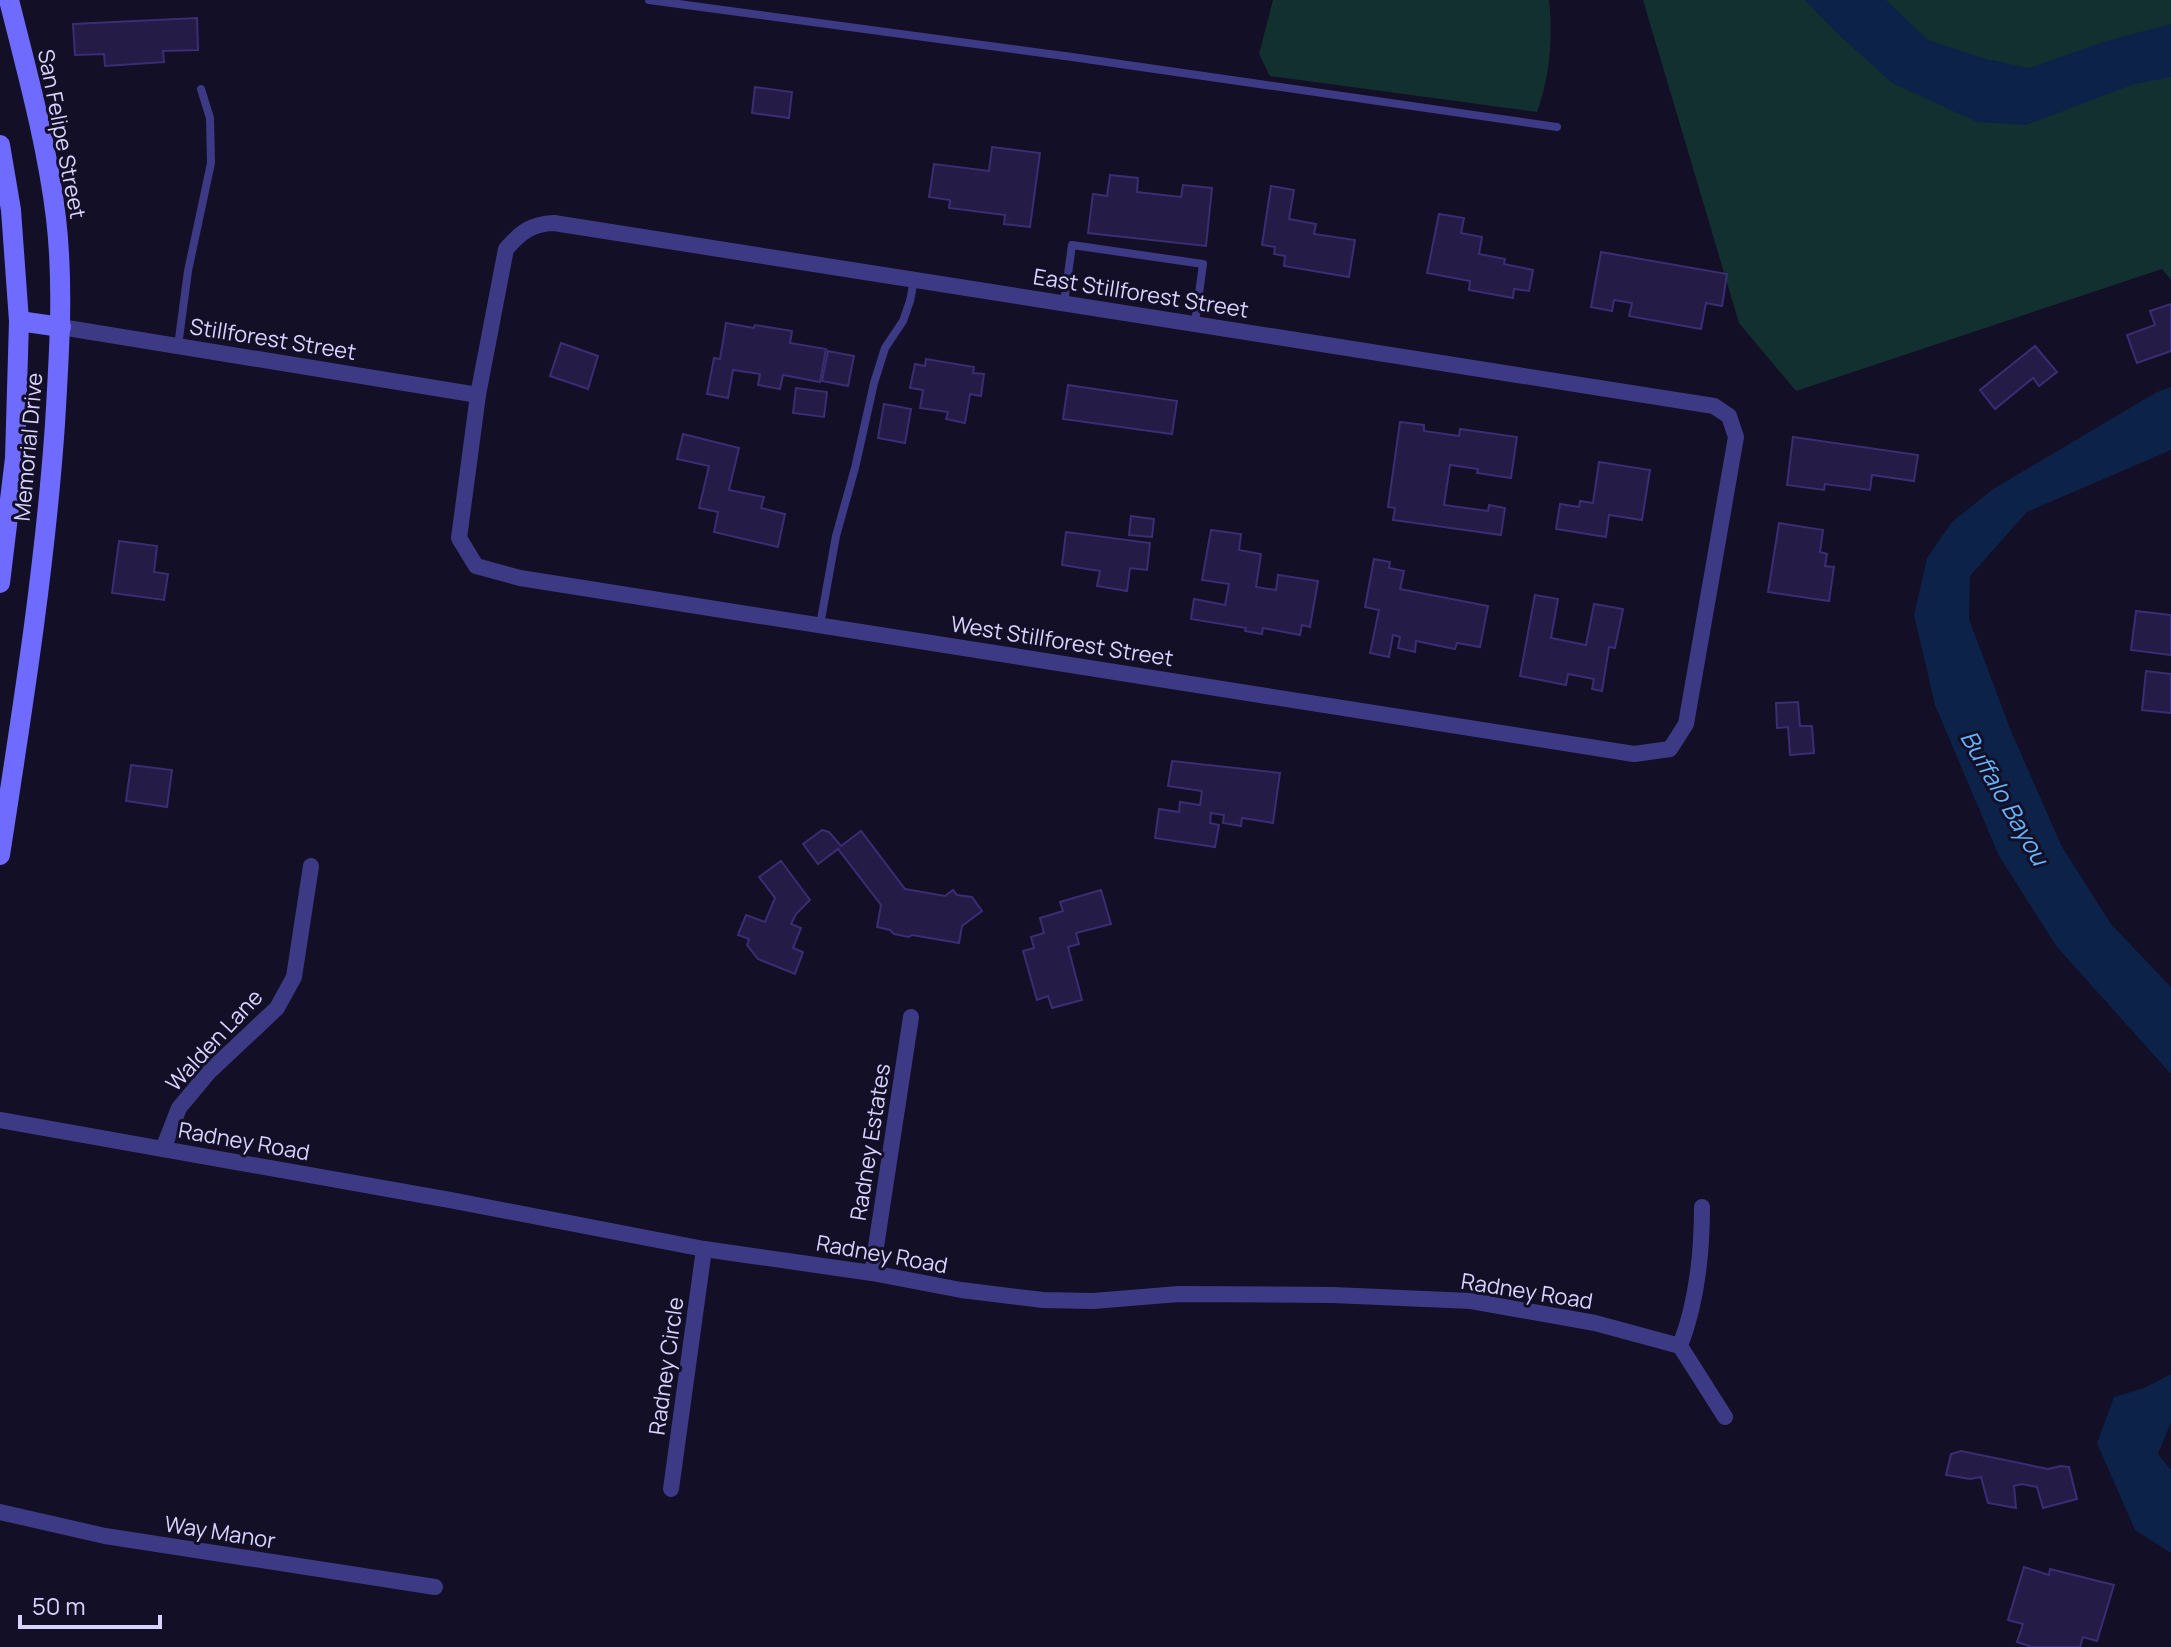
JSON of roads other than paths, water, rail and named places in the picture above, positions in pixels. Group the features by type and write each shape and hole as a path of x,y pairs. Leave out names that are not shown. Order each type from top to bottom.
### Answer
{"main road":[{"name":"San Felipe Street","path":"9,0 44,142 56,220 61,327"},
{"path":"0,145 11,210 19,321 61,327"},
{"name":"Memorial Drive","path":"0,279 19,321 15,458 0,583"},
{"name":"Memorial Drive","path":"0,855 29,671 47,520 61,327"}],"street":[{"name":"East Stillforest Street","path":"478,395 506,249 520,233 535,224 554,223 1714,406 1729,416 1736,437 1708,607"},
{"name":"Stillforest Street","path":"61,327 478,395"},
{"name":"West Stillforest Street","path":"478,395 459,538 476,566 520,578 1634,754 1670,749 1686,724 1708,607"},
{"name":"Walden Lane","path":"163,1149 179,1108 209,1072 277,1008 294,977 311,866"},
{"name":"Radney Estates","path":"872,1273 911,1017"},
{"name":"Radney Road","path":"0,1120 450,1200 704,1249 872,1273 961,1290 1043,1300 1093,1301 1193,1294 1333,1295 1471,1301 1595,1323 1680,1346"},
{"path":"1702,1207 1702,1247 1688,1326 1680,1346 1725,1417"},
{"name":"Radney Circle","path":"671,1489 704,1249"},
{"name":"Way Manor","path":"0,1512 105,1536 435,1587"}],"lane":[{"path":"649,0 1557,127"},
{"path":"178,346 188,271 211,163 210,118 201,89"},
{"path":"1064,303 1072,245 1203,264 1195,324"},
{"path":"820,625 836,536 874,383 885,348 903,321 914,280"}],"water":[{"path":"1805,0 1886,0 1928,40 1986,59 2029,68 2106,41 2171,24 2171,77 2134,84 2026,125 1977,122 1892,83"},
{"name":"Buffalo Bayou","path":"2171,387 2171,450 2027,512 1970,576 1969,619 2011,731 2062,847 2111,924 2171,987 2171,1074 2057,947 1999,856 1935,705 1914,615 1927,558 1952,522 1993,489 2157,392"},
{"path":"2171,1374 2171,1422 2158,1454 2171,1470 2171,1553 2135,1530 2097,1443 2114,1397 2144,1388"}]}
